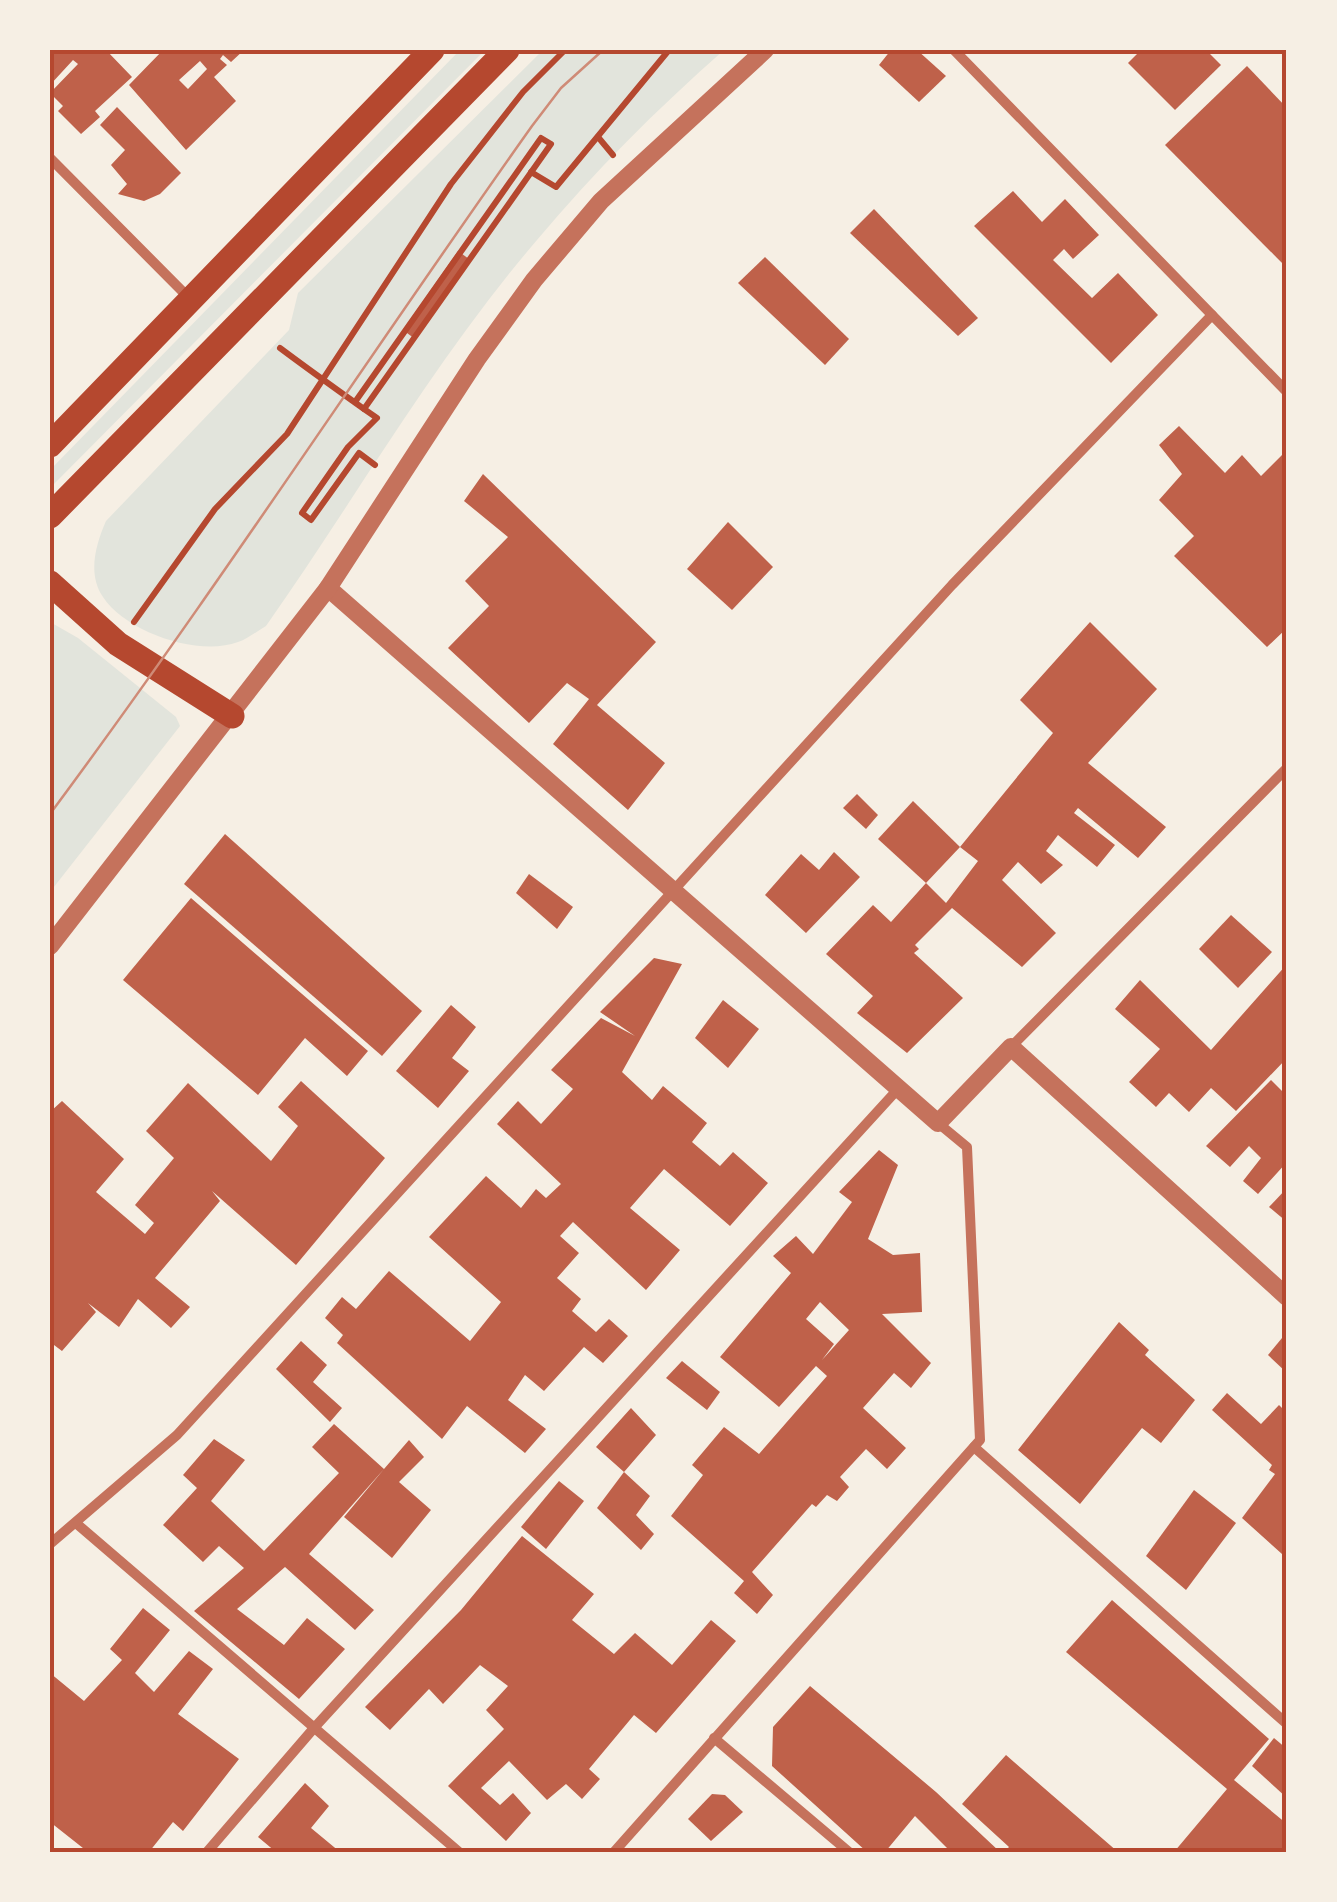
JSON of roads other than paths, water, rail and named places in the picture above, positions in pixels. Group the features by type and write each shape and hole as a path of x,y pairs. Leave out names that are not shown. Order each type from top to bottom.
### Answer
{"highway":[{"path":"50,516 507,50"},
{"path":"50,445 419,54"},
{"path":"50,583 118,644 232,716"}],"street":[{"path":"50,946 328,588 477,358 534,280 601,201 766,50"},
{"path":"954,50 1287,392"},
{"path":"50,158 189,298"},
{"path":"50,1544 177,1435 952,586 1212,315"},
{"path":"328,588 967,1148 980,1440 614,1852"},
{"path":"938,1123 1287,768"},
{"path":"1011,1047 1287,1296"},
{"path":"207,1852 314,1728 898,1089"},
{"path":"974,1447 1287,1724"},
{"path":"76,1524 459,1852"},
{"path":"714,1738 849,1852"}],"tram line":[{"path":"50,814 173,644 532,126 561,88 603,50"}]}
